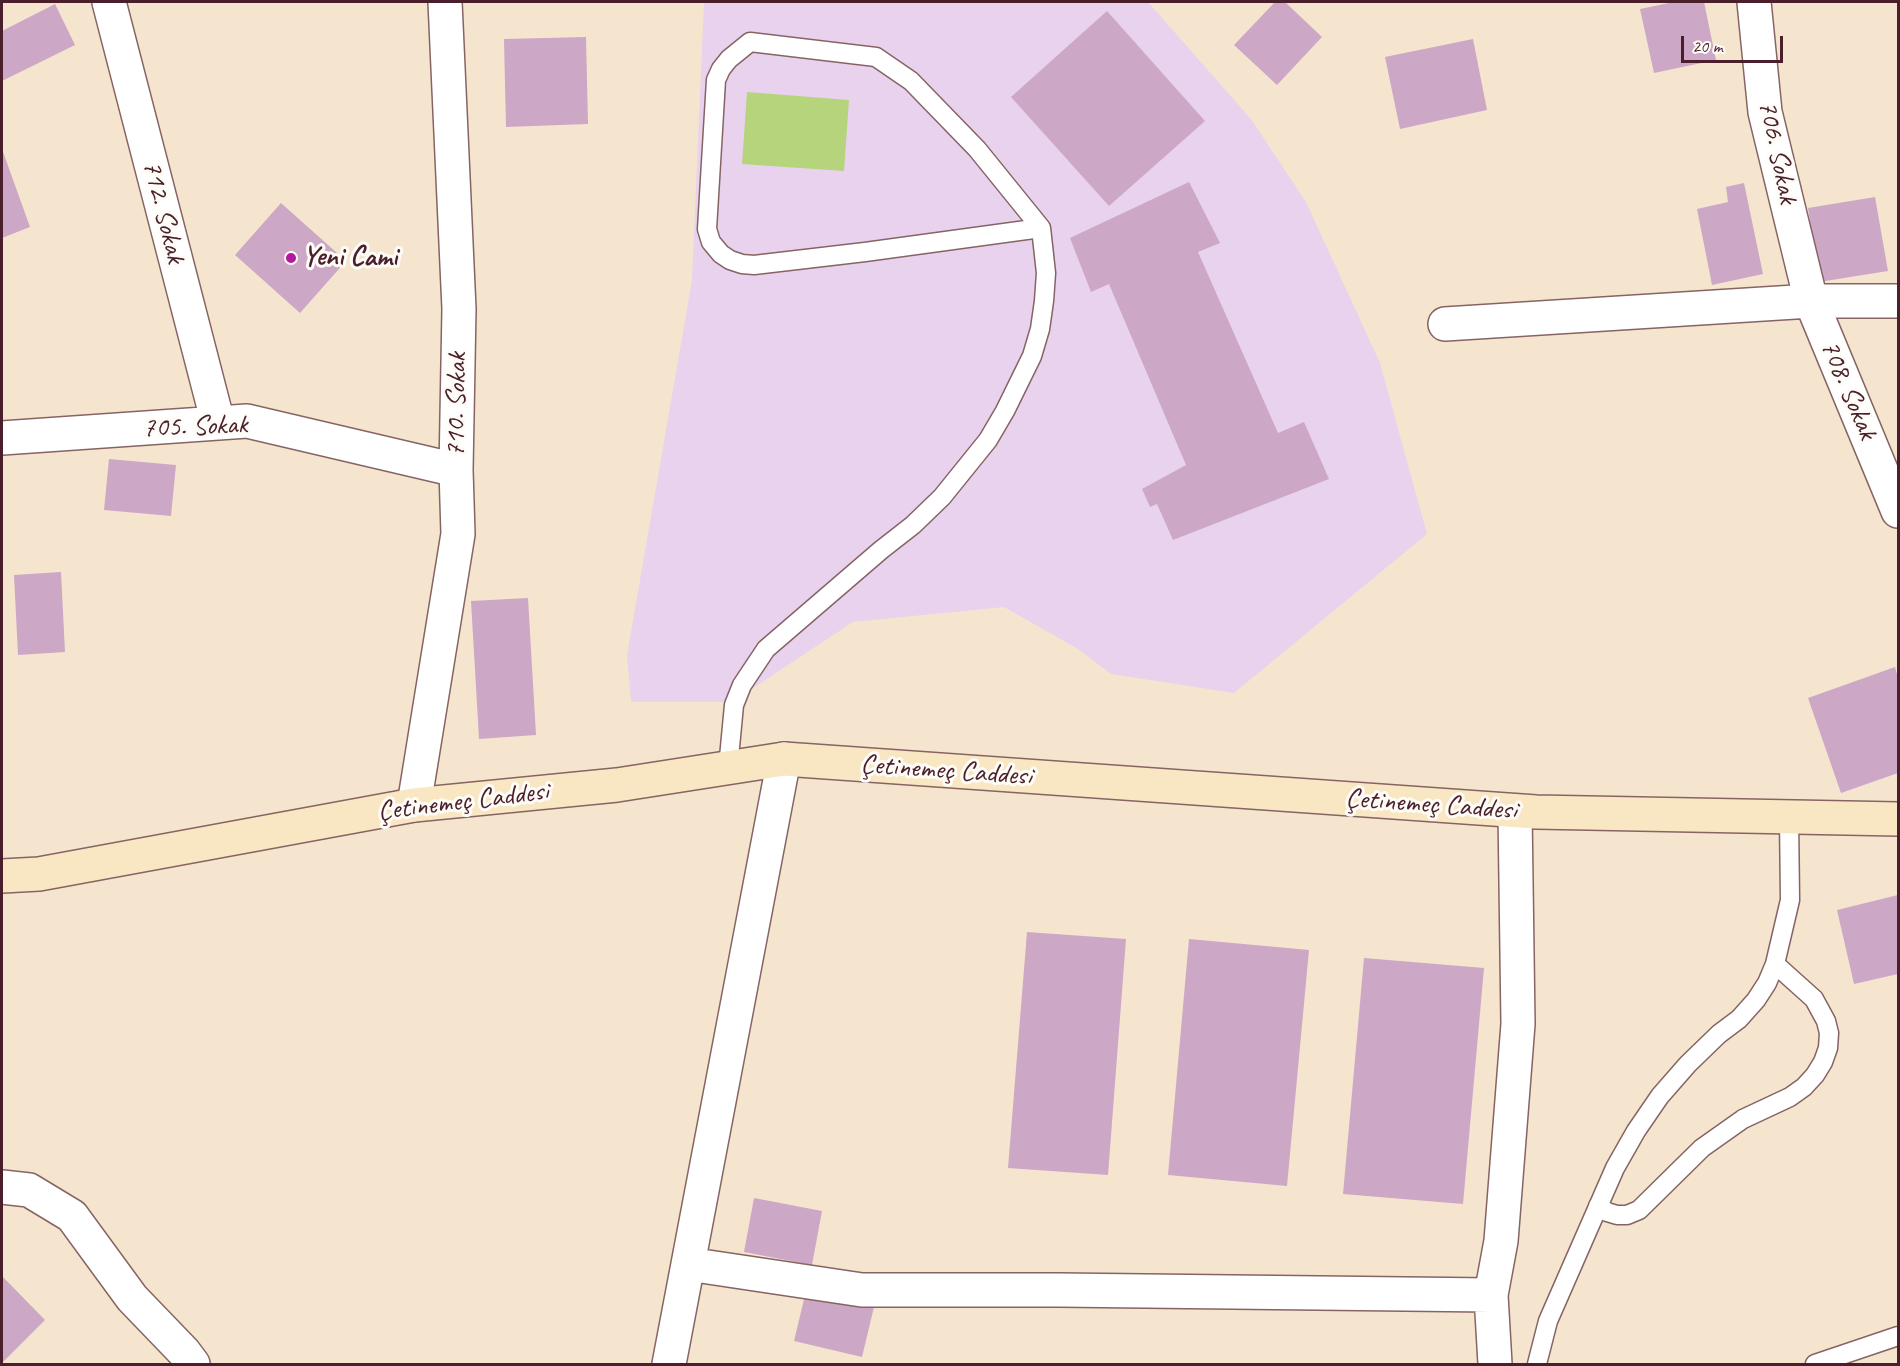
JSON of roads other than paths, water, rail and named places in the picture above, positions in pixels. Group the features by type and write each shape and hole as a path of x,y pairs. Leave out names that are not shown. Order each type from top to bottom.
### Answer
{"main road":[{"name":"Çetinemeç Caddesi","path":"2,876 39,874 414,805 617,785 784,759 1515,811 1899,819"}],"street":[{"name":"712. Sokak","path":"109,2 218,423"},
{"name":"710. Sokak","path":"414,805 458,534 456,470 459,309 445,2"},
{"name":"706. Sokak","path":"1754,2 1765,112 1811,301"},
{"path":"1445,324 1811,301 1899,301"},
{"name":"708. Sokak","path":"1811,301 1899,511"},
{"name":"705. Sokak","path":"2,438 247,422 456,470"},
{"path":"669,1365 784,759"},
{"path":"1495,1365 1491,1296 1501,1241 1518,1024 1515,811"},
{"path":"2,1187 29,1190 72,1216 132,1298 184,1352 193,1365"},
{"path":"688,1264 862,1290 1059,1290 1491,1296"}],"lane":[{"path":"728,768 734,705 742,685 766,649 913,525 942,497 968,467 1005,411 1032,356 1040,329 1046,273 1041,228 977,149 911,81 876,57 750,42 729,58 716,80 706,229 711,242 721,254 730,260 754,265 1041,228"},
{"path":"1537,1365 1548,1321 1615,1168 1636,1131 1660,1096 1688,1064 1719,1034 1739,1019 1767,983 1775,964 1790,900 1789,818"},
{"path":"1598,1206 1606,1212 1617,1215 1628,1215 1639,1210 1709,1143 1743,1119 1790,1097 1815,1076 1828,1048 1829,1033 1826,1021 1814,999 1775,964"},
{"path":"1815,1365 1899,1335"}],"place":[{"name":"Yeni Cami","path":"291,258"}]}
